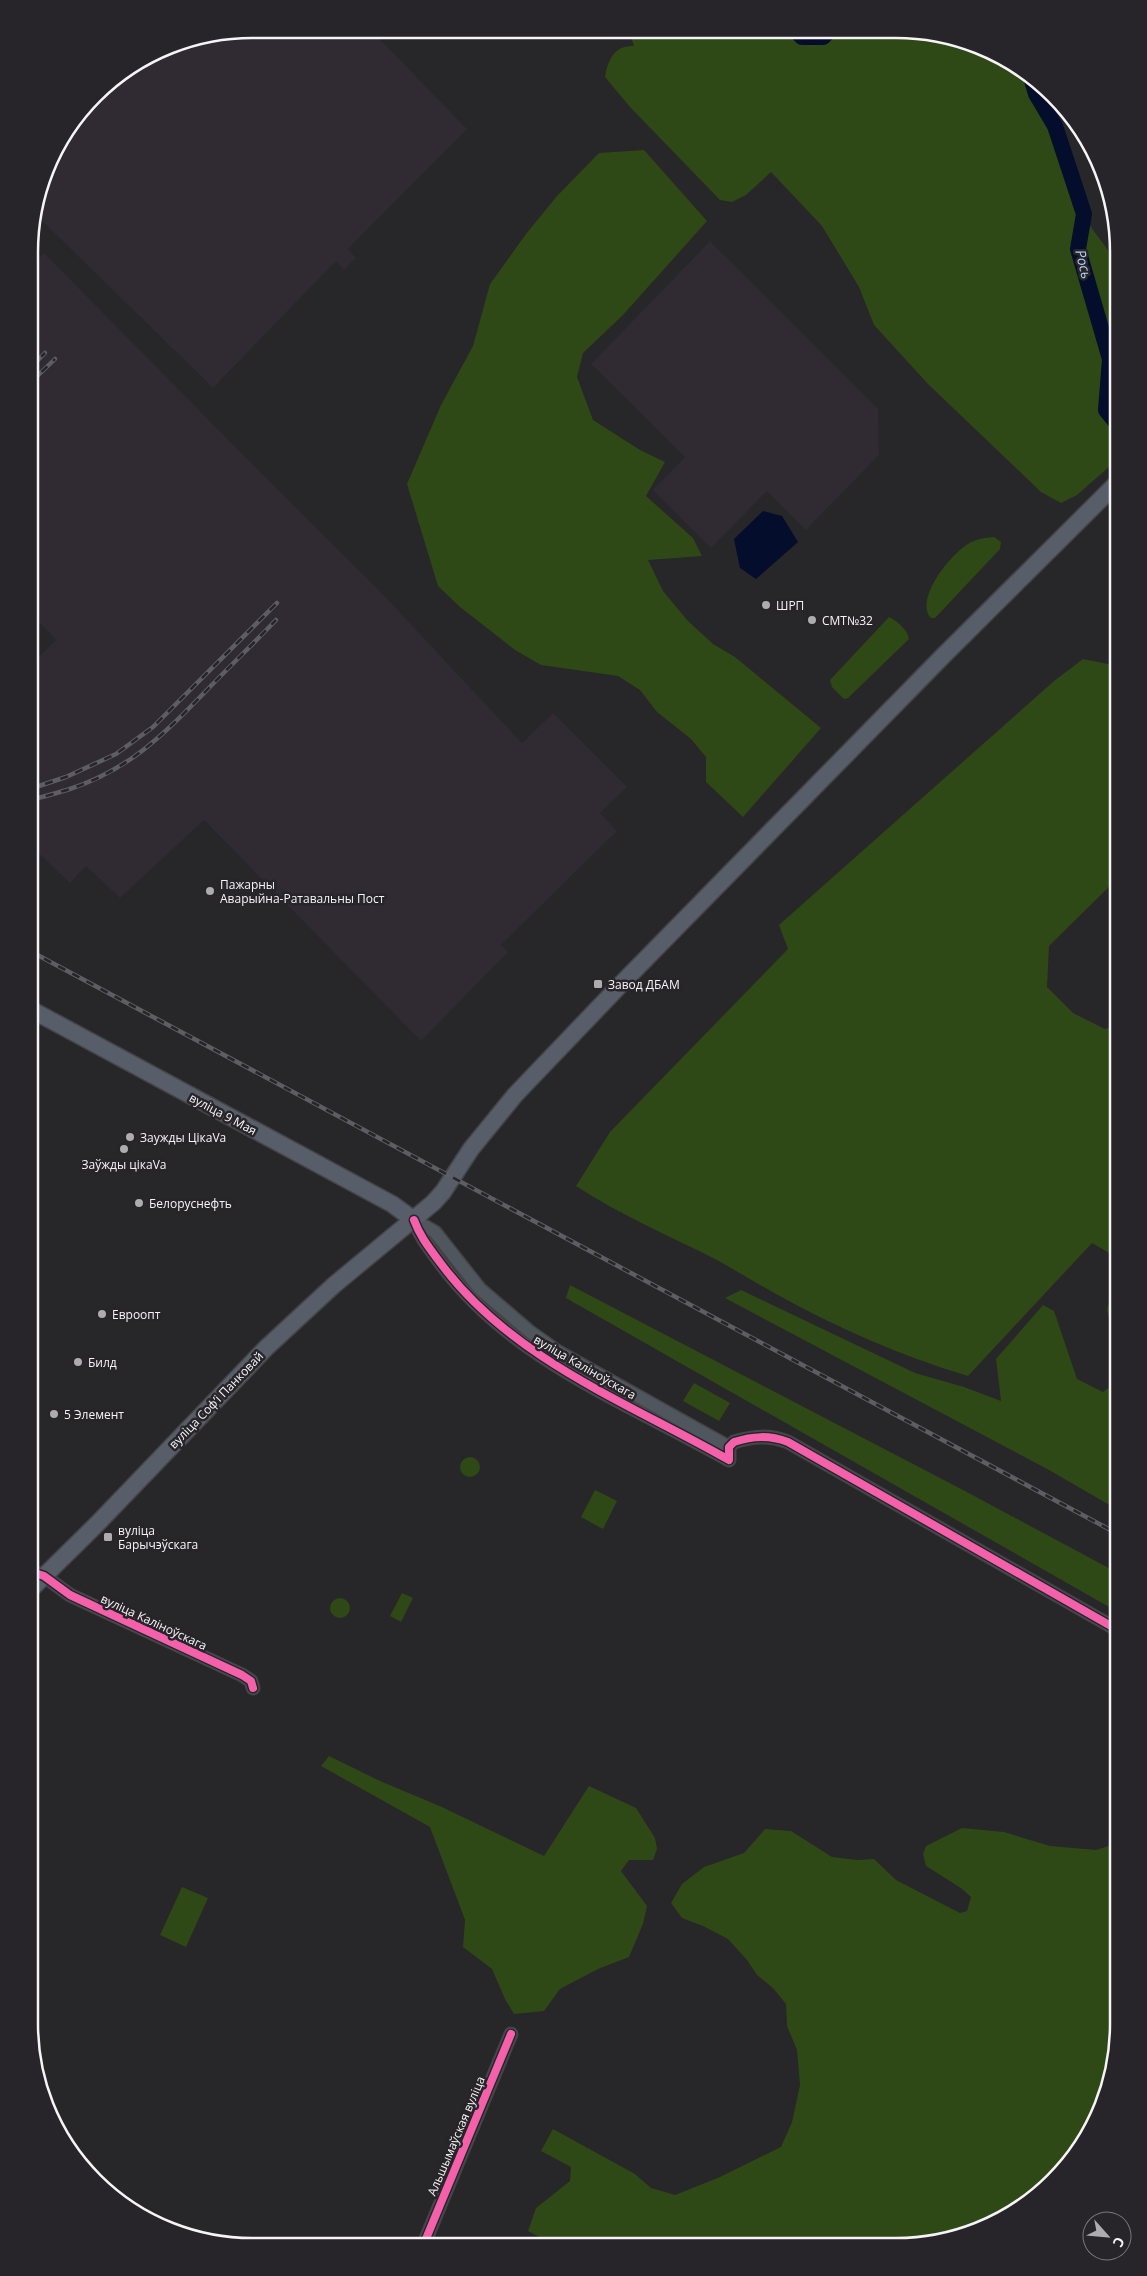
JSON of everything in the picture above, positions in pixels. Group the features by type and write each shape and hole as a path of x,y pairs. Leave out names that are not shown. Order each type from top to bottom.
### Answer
{"main road":[{"name":"вуліца Софʼі Панковай","path":"38,1572 109,1511 266,1348 334,1285 414,1220 443,1192 471,1149 533,1076 939,661 1110,491"},
{"name":"вуліца 9 Мая","path":"38,1013 392,1204 414,1220"}],"street":[{"name":"вуліца Каліноўскага","path":"414,1220 419,1233 452,1278 486,1314 518,1340 551,1362 729,1454 734,1442 754,1437 773,1437 788,1442 1110,1625"},
{"name":"вуліца Каліноўскага","path":"38,1575 70,1595 242,1675 251,1681 253,1688"},
{"name":"Альшымаўская вуліца","path":"426,2238 511,2034"}],"shaded area":[{"path":"379,38 467,129 348,249 356,258 344,270 336,261 213,388 40,219 49,183 55,177 52,174 60,157 82,121 100,100 121,82 145,66 170,54 196,45 224,39"},
{"path":"710,241 878,409 879,455 806,530 767,491 711,548 653,490 685,457 591,364"},
{"path":"44,253 377,588 522,743 553,713 627,787 600,813 617,831 501,945 508,952 421,1041 204,820 120,898 86,866 70,883 38,853 38,658 56,640 38,621 38,259"}],"green space":[{"path":"631,38 923,39 951,45 977,54 1002,66 1026,82 1052,135 1076,207 1110,255 1110,466 1077,495 1061,503 1041,492 928,384 874,325 859,287 822,226 771,172 746,195 732,202 720,200 630,107 605,77 613,55 621,48 634,46"},
{"path":"644,150 707,221 623,315 583,353 577,377 593,420 640,450 665,462 646,496 693,538 702,556 648,560 663,591 688,621 713,644 735,657 821,728 743,817 706,782 706,757 691,739 657,712 640,690 618,676 541,665 515,650 460,607 438,586 407,484 441,405 473,346 490,284 526,234 557,196 599,153"},
{"path":"994,537 1001,542 1000,549 935,618 931,618 927,610 927,600 944,567 968,544 980,539"},
{"path":"889,617 902,626 907,632 909,639 848,698 844,699 832,687 830,680"},
{"path":"1083,659 1110,664 1110,886 1049,946 1047,987 1073,1013 1105,1029 1110,1027 1110,1253 1092,1243 968,1376 918,1360 822,1318 717,1260 645,1225 576,1186 610,1132 788,949 779,925 1054,681"},
{"path":"570,1285 1110,1569 1110,1607 566,1298"},
{"path":"741,1290 915,1373 964,1387 1001,1401 996,1359 1043,1305 1054,1311 1077,1379 1103,1392 1110,1387 1110,1505 1049,1470 725,1298"},
{"path":"1110,1300 1110,1324 1107,1309"},
{"path":"694,1383 730,1403 719,1421 683,1401"},
{"path":"470,1457 477,1460 480,1467 477,1474 470,1477 463,1474 460,1467 463,1460"},
{"path":"595,1490 617,1501 603,1529 581,1517"},
{"path":"402,1593 413,1598 401,1622 390,1616"},
{"path":"340,1598 347,1601 350,1608 347,1615 340,1618 333,1615 330,1608 333,1601"},
{"path":"329,1756 544,1856 589,1786 636,1808 655,1838 657,1849 653,1860 629,1860 621,1871 647,1906 643,1924 629,1957 598,1969 560,1989 544,2011 514,2014 492,1969 463,1947 465,1920 430,1827 321,1766"},
{"path":"962,1828 1004,1832 1050,1846 1096,1850 1110,1846 1110,2024 1108,2052 1098,2093 1087,2119 1065,2155 1047,2176 1026,2194 990,2216 964,2227 923,2237 542,2238 528,2231 536,2208 570,2181 571,2167 541,2151 553,2129 635,2174 651,2188 675,2195 720,2177 781,2147 792,2122 800,2085 797,2050 787,2026 786,2004 773,1988 757,1975 747,1960 728,1939 682,1918 671,1903 682,1884 704,1867 744,1853 765,1829 791,1831 832,1857 858,1860 874,1859 896,1880 960,1913 967,1911 971,1897 961,1888 926,1866 923,1854 926,1846"},
{"path":"182,1887 208,1898 186,1947 160,1935"}],"water":[{"path":"763,511 782,516 798,542 756,579 740,568 734,539"}],"waterway":[{"name":"Рось","path":"1035,90 1055,126 1084,214 1078,249 1110,359"},
{"name":"Рось","path":"1110,359 1106,410 1110,415"}],"railway":[{"path":"38,360 45,353"},
{"path":"38,375 55,359"},
{"path":"38,786 66,777 116,754 153,727 277,603"},
{"path":"38,798 89,782 127,762 174,723 276,620"},
{"path":"38,955 1110,1530"}],"cycle path":[{"path":"414,1220 430,1249 471,1298 503,1328 575,1377 729,1460 729,1447 734,1442 761,1437 788,1442 1110,1625"},
{"path":"38,1574 44,1576 70,1595 242,1675 251,1681 253,1688"},
{"path":"426,2238 511,2034"}],"place":[{"name":"ШРП","path":"766,605"},
{"name":"СМТ№32","path":"812,620"},
{"name":"Пажарны Аварыйна-Ратавальны Пост","path":"210,891"},
{"name":"Завод ДБАМ","path":"598,984"},
{"name":"Заужды ЦікаVа","path":"130,1137"},
{"name":"Заўжды цікаVа","path":"124,1149"},
{"name":"Белоруснефть","path":"139,1203"},
{"name":"Евроопт","path":"102,1314"},
{"name":"Билд","path":"78,1362"},
{"name":"5 Элемент","path":"54,1414"},
{"name":"вуліца Барычэўскага","path":"108,1537"}]}
